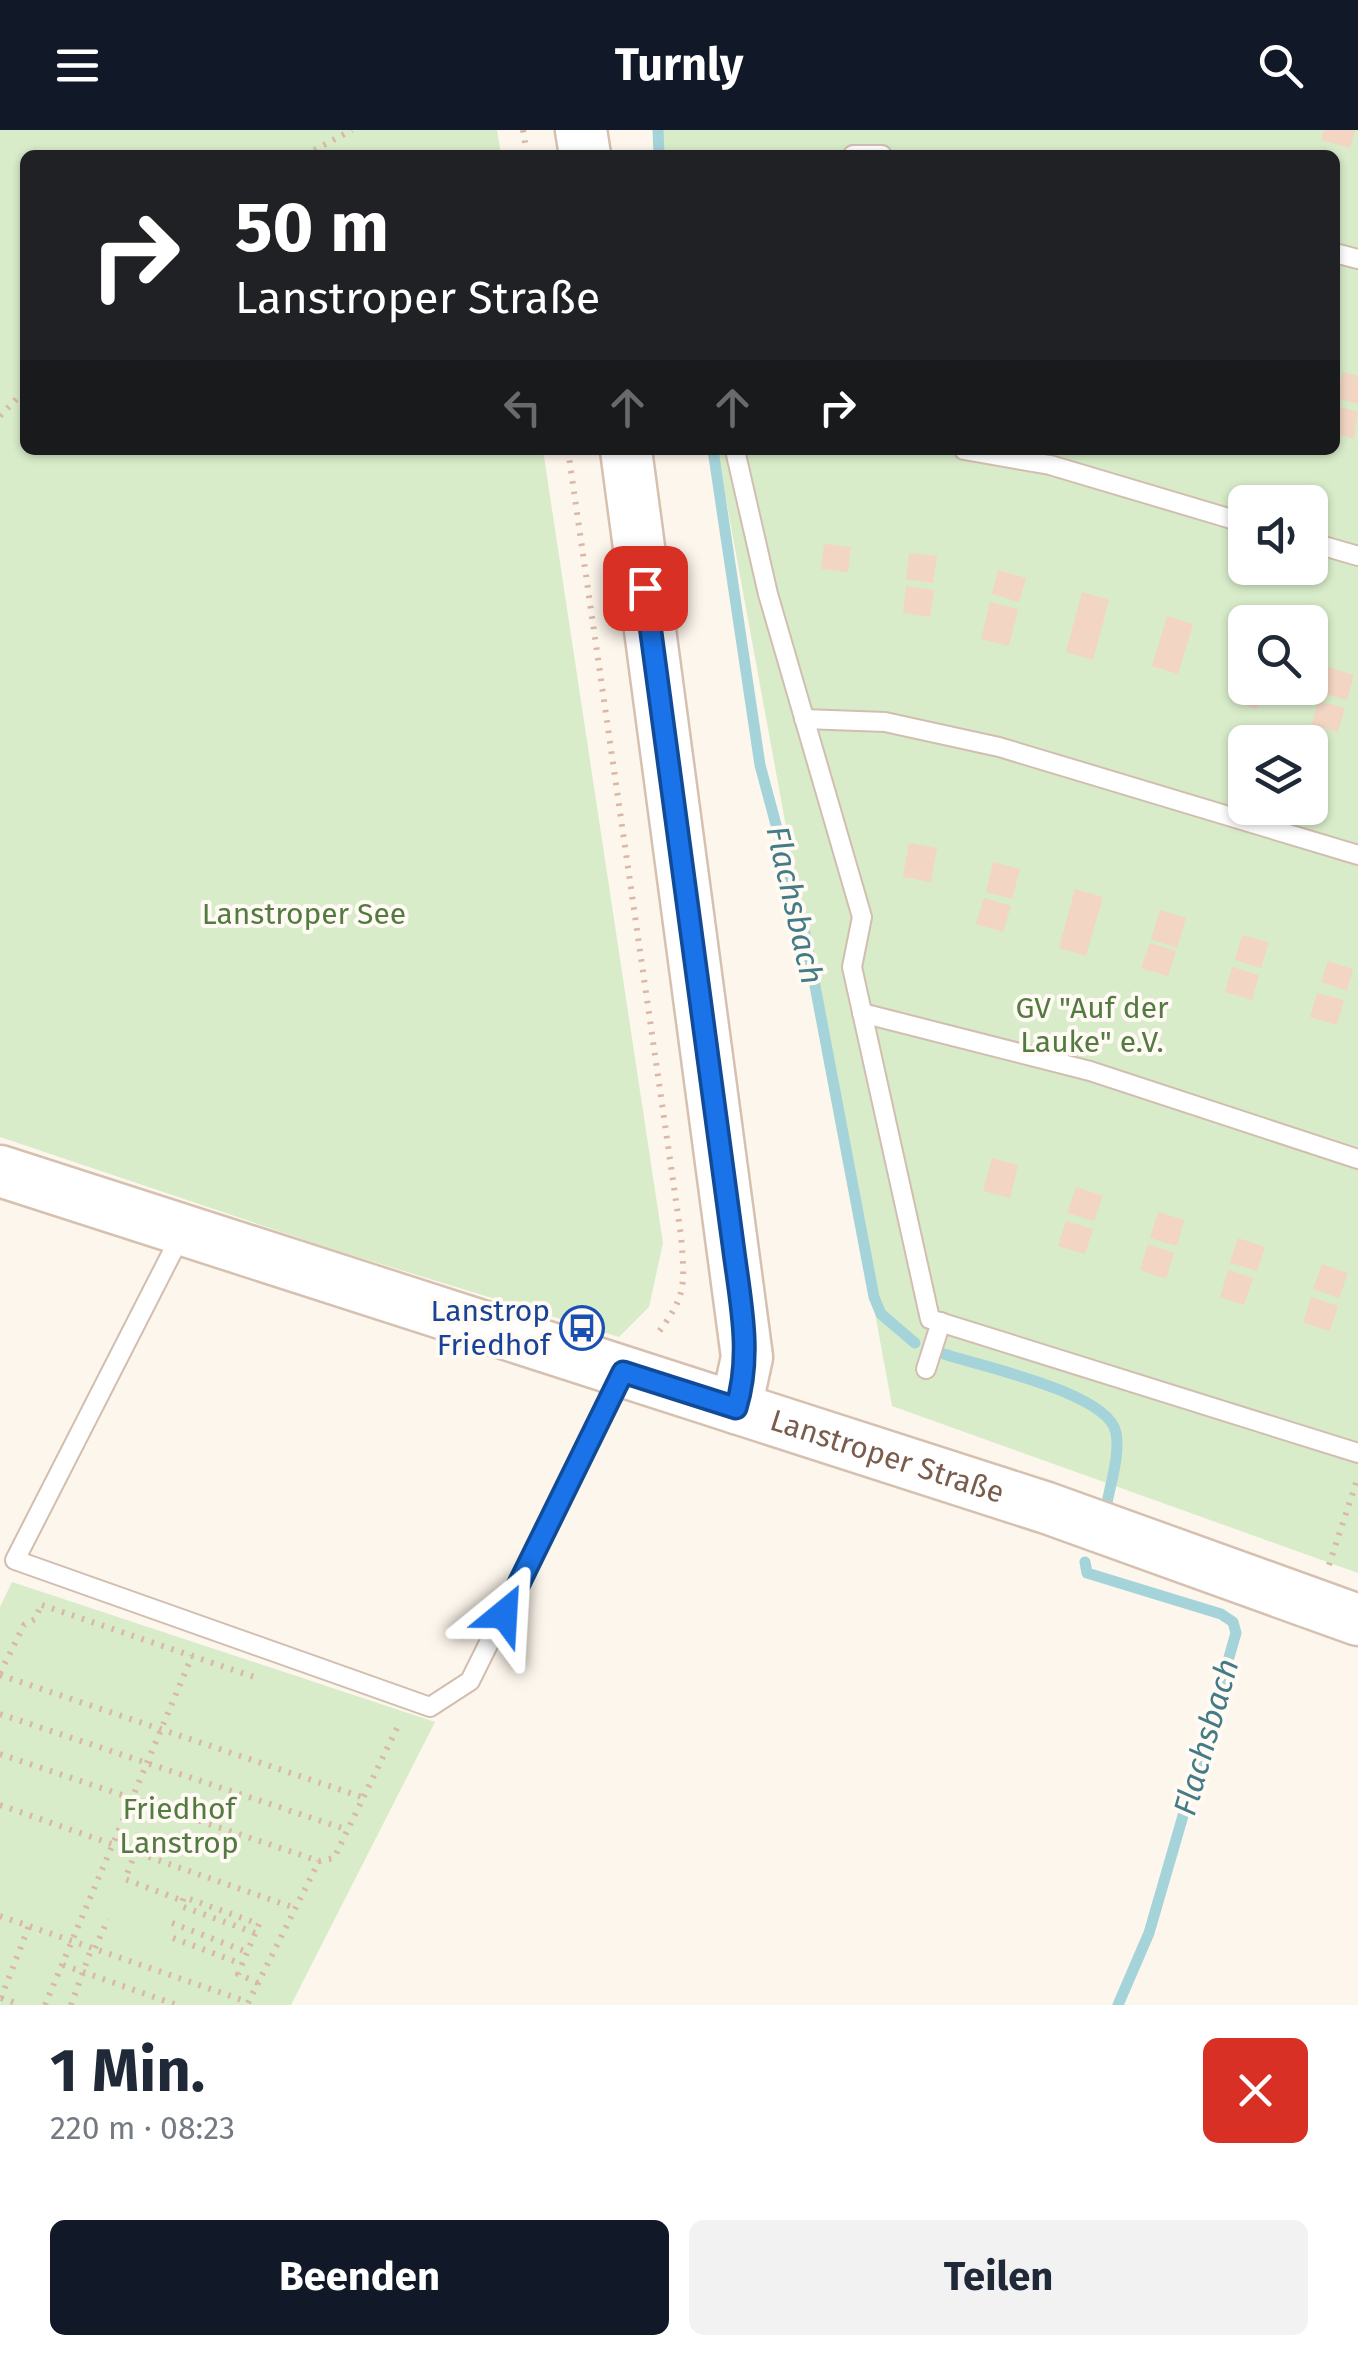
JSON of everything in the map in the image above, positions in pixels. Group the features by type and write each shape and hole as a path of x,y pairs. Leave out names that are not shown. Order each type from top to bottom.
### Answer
{"main road":[{"path":"627,455 747,1357 736,1408"},
{"name":"Lanstroper Straße","path":"0,1171 1149,1542 1337,1612"}],"lane":[{"path":"735,455 768,594 862,917 852,967 930,1319 1358,1453"},
{"path":"993,455 1050,465 1228,518"},
{"path":"1328,547 1358,556"},
{"path":"804,719 885,722 999,748 1358,856"},
{"path":"862,1013 1090,1071 1358,1158"},
{"path":"184,1229 15,1560 430,1707 470,1681 623,1372"},
{"path":"926,1369 940,1322"}],"path":[{"path":"314,150 352,130"},
{"path":"0,416 20,395"},
{"path":"569,455 685,1286 674,1312 623,1372"},
{"path":"1337,1612 1358,1476"},
{"path":"45,2005 73,1941 132,1798 162,1728 192,1656 42,1605 35,1619 24,1626 0,1674 162,1728 365,1798"},
{"path":"0,1714 348,1830"},
{"path":"0,1754 318,1861 334,1858 401,1727"},
{"path":"0,1805 295,1908"},
{"path":"136,1852 125,1879 259,1924 238,1974 258,1982"},
{"path":"0,1916 248,2004 318,1861"},
{"path":"71,2005 108,1919"},
{"path":"172,1923 247,1952"},
{"path":"19,2004 0,1998 29,1926"},
{"path":"174,1938 242,1964"},
{"path":"63,1964 176,2005"}],"green space":[{"name":"Lanstroper See","path":"0,130 497,130 500,150 20,150 20,455 544,455 663,1243 649,1307 619,1337 332,1249 0,1137"},
{"name":"GV \"Auf der Lauke\" e.V.","path":"659,130 1358,130 1358,1573 892,1406 718,455 1340,455 1340,150 663,150"},
{"name":"Friedhof Lanstrop","path":"12,1582 435,1722 291,2005 0,2005 0,1607"}],"building":[{"path":"1324,130 1355,130 1350,148 1321,140"},
{"path":"1343,372 1358,376 1358,404 1340,399"},
{"path":"1340,407 1358,412 1354,439 1340,435"},
{"path":"824,544 851,547 848,572 821,569"},
{"path":"909,553 937,556 933,583 906,579"},
{"path":"998,570 1026,578 1019,602 992,594"},
{"path":"906,586 934,590 930,617 903,613"},
{"path":"1082,592 1109,600 1093,660 1066,652"},
{"path":"990,602 1018,609 1009,646 981,639"},
{"path":"1167,616 1193,624 1178,674 1152,666"},
{"path":"1328,667 1354,675 1347,700 1328,695"},
{"path":"1317,705 1345,708 1338,732 1328,729 1328,725 1312,724"},
{"path":"909,843 937,848 931,882 903,877"},
{"path":"993,862 1020,869 1012,899 986,892"},
{"path":"1075,889 1103,897 1086,956 1059,948"},
{"path":"984,898 1011,906 1003,932 976,924"},
{"path":"1160,910 1186,918 1177,948 1151,939"},
{"path":"1242,935 1269,942 1261,968 1235,960"},
{"path":"1150,943 1176,951 1168,976 1141,968"},
{"path":"1328,961 1353,969 1347,991 1321,982"},
{"path":"1232,967 1259,975 1252,1000 1225,992"},
{"path":"1317,993 1344,1000 1337,1025 1310,1017"},
{"path":"992,1158 1018,1165 1010,1198 983,1191"},
{"path":"1076,1187 1103,1196 1094,1221 1067,1213"},
{"path":"1158,1212 1184,1220 1177,1246 1150,1238"},
{"path":"1066,1221 1093,1229 1085,1254 1058,1246"},
{"path":"1238,1238 1265,1247 1257,1271 1230,1263"},
{"path":"1148,1244 1174,1253 1166,1279 1140,1270"},
{"path":"1322,1264 1348,1273 1339,1298 1313,1289"},
{"path":"1228,1270 1253,1278 1244,1305 1220,1297"},
{"path":"1311,1297 1338,1306 1330,1331 1303,1323"}],"waterway":[{"name":"Flachsbach","path":"658,130 659,150"},
{"name":"Flachsbach","path":"714,455 760,765 805,933 874,1297 881,1314 915,1343"},
{"name":"Flachsbach","path":"944,1354 1041,1383 1092,1405 1108,1419 1116,1433 1117,1450 1107,1503"},
{"name":"Flachsbach","path":"1085,1562 1087,1573 1221,1614 1233,1622 1236,1633 1149,1933 1118,2005"}],"place":[{"name":"Lanstrop Friedhof","path":"582,1328"}],"route":[{"path":"504,1614 623,1372 736,1408 747,1357 645,588"}]}
